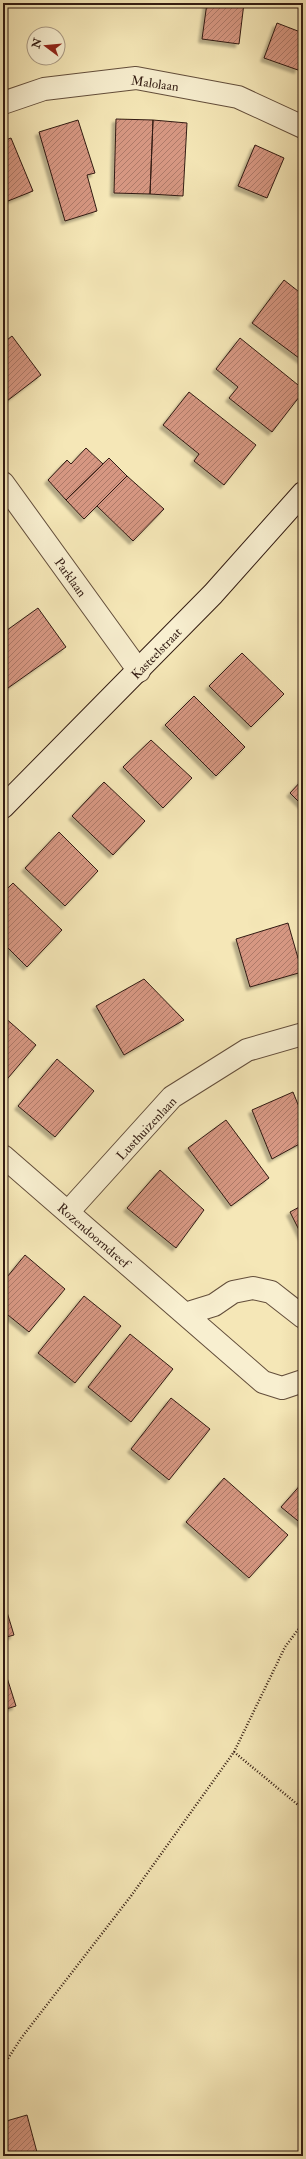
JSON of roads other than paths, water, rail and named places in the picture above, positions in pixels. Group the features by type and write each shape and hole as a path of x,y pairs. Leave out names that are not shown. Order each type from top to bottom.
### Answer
{"street":[{"name":"Malolaan","path":"3,103 44,89 136,78 238,97 303,127"},
{"name":"Parklaan","path":"3,483 139,671"},
{"name":"Kasteelstraat","path":"3,807 139,671 213,594 303,493"},
{"name":"Lusthuizenlaan","path":"68,1212 172,1097 247,1050 303,1034"},
{"name":"Rozendoorndreef","path":"3,1156 263,1382 282,1388 303,1381"},
{"path":"185,1314 214,1305 233,1292 253,1288 271,1292 303,1317"}]}
